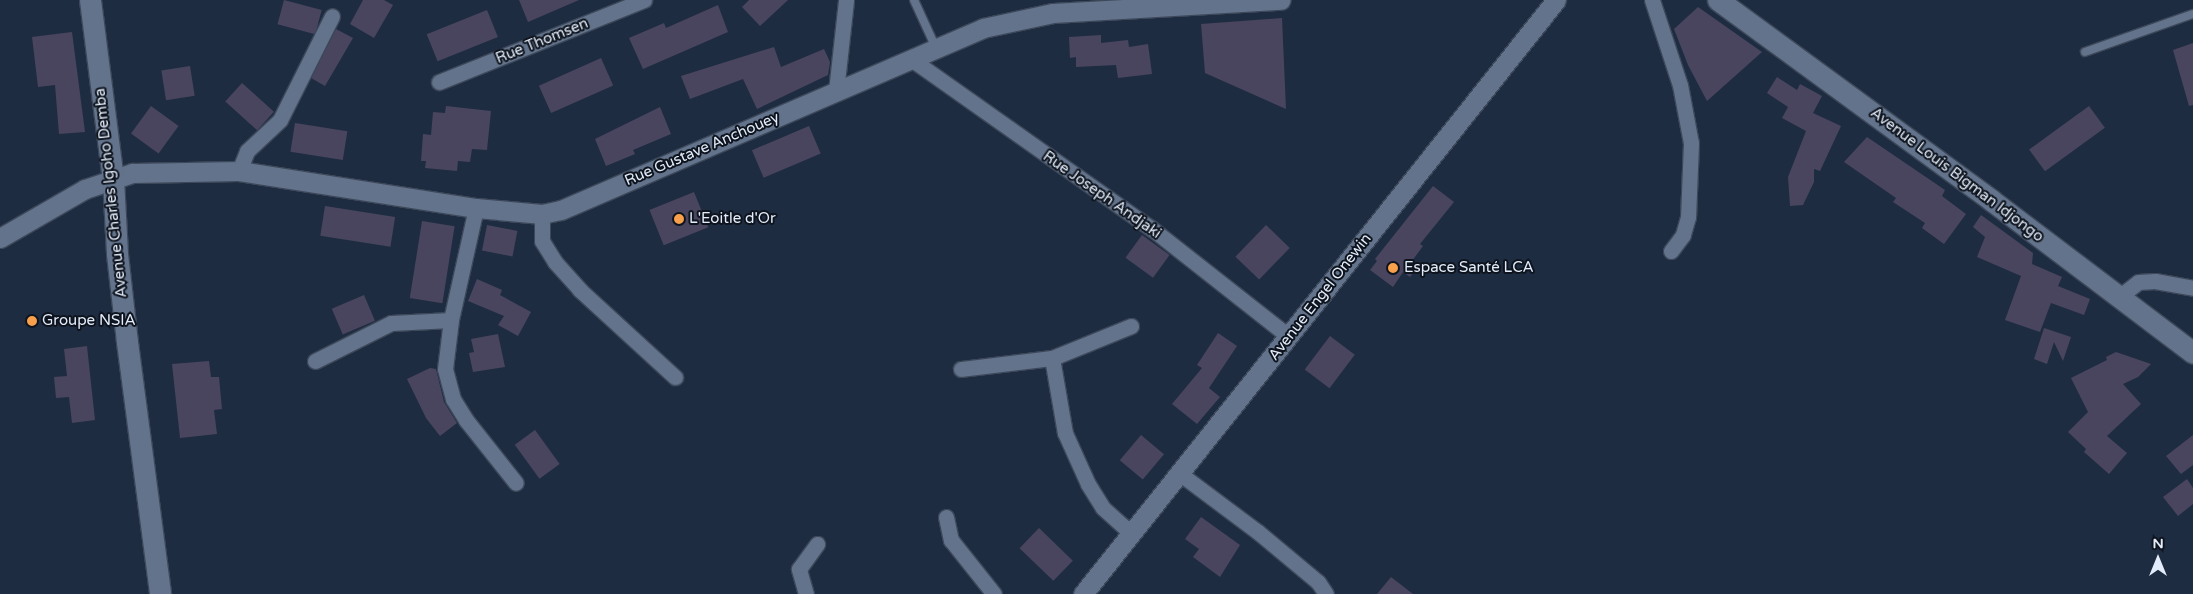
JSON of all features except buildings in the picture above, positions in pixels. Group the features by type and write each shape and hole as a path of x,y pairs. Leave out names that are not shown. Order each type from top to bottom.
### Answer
{"main road":[{"name":"Avenue Charles Igoho Demba","path":"90,0 113,179 117,254 160,594"},
{"name":"Avenue Louis Bigman Idjongo","path":"1718,0 2193,354"}],"street":[{"name":"Rue Thomsen","path":"439,82 644,0"},
{"path":"836,91 846,0"},
{"name":"Rue Gustave Anchouey","path":"113,179 132,172 239,171 476,208 542,214 560,210 984,28 1033,16 1281,0"},
{"name":"Avenue Engel Onewin","path":"1083,594 1556,0"},
{"path":"1652,0 1680,85 1691,143 1688,217 1683,235 1671,251"},
{"path":"239,171 247,151 280,120 332,16"},
{"name":"Rue Joseph Andjaki","path":"911,59 1151,228 1288,336"},
{"path":"0,238 61,201 113,179"},
{"path":"476,208 451,320 445,369 453,399 516,483"},
{"path":"542,214 542,241 555,262 580,290 675,377"},
{"path":"2119,297 2138,282 2155,281 2193,288"},
{"path":"316,361 391,323 451,320"},
{"path":"961,369 1052,358 1131,326"},
{"path":"1052,358 1065,433 1088,484 1103,508 1131,533"},
{"path":"1179,473 1258,532 1318,582 1326,594"},
{"path":"946,517 951,540 994,594"},
{"path":"806,594 799,569 817,544"}],"lane":[{"path":"914,0 936,48"},
{"path":"2085,52 2193,14"}],"place":[{"name":"L'Eoitle d'Or","path":"679,219"},
{"name":"Espace Santé LCA","path":"1393,268"},
{"name":"Groupe NSIA","path":"32,321"}]}
